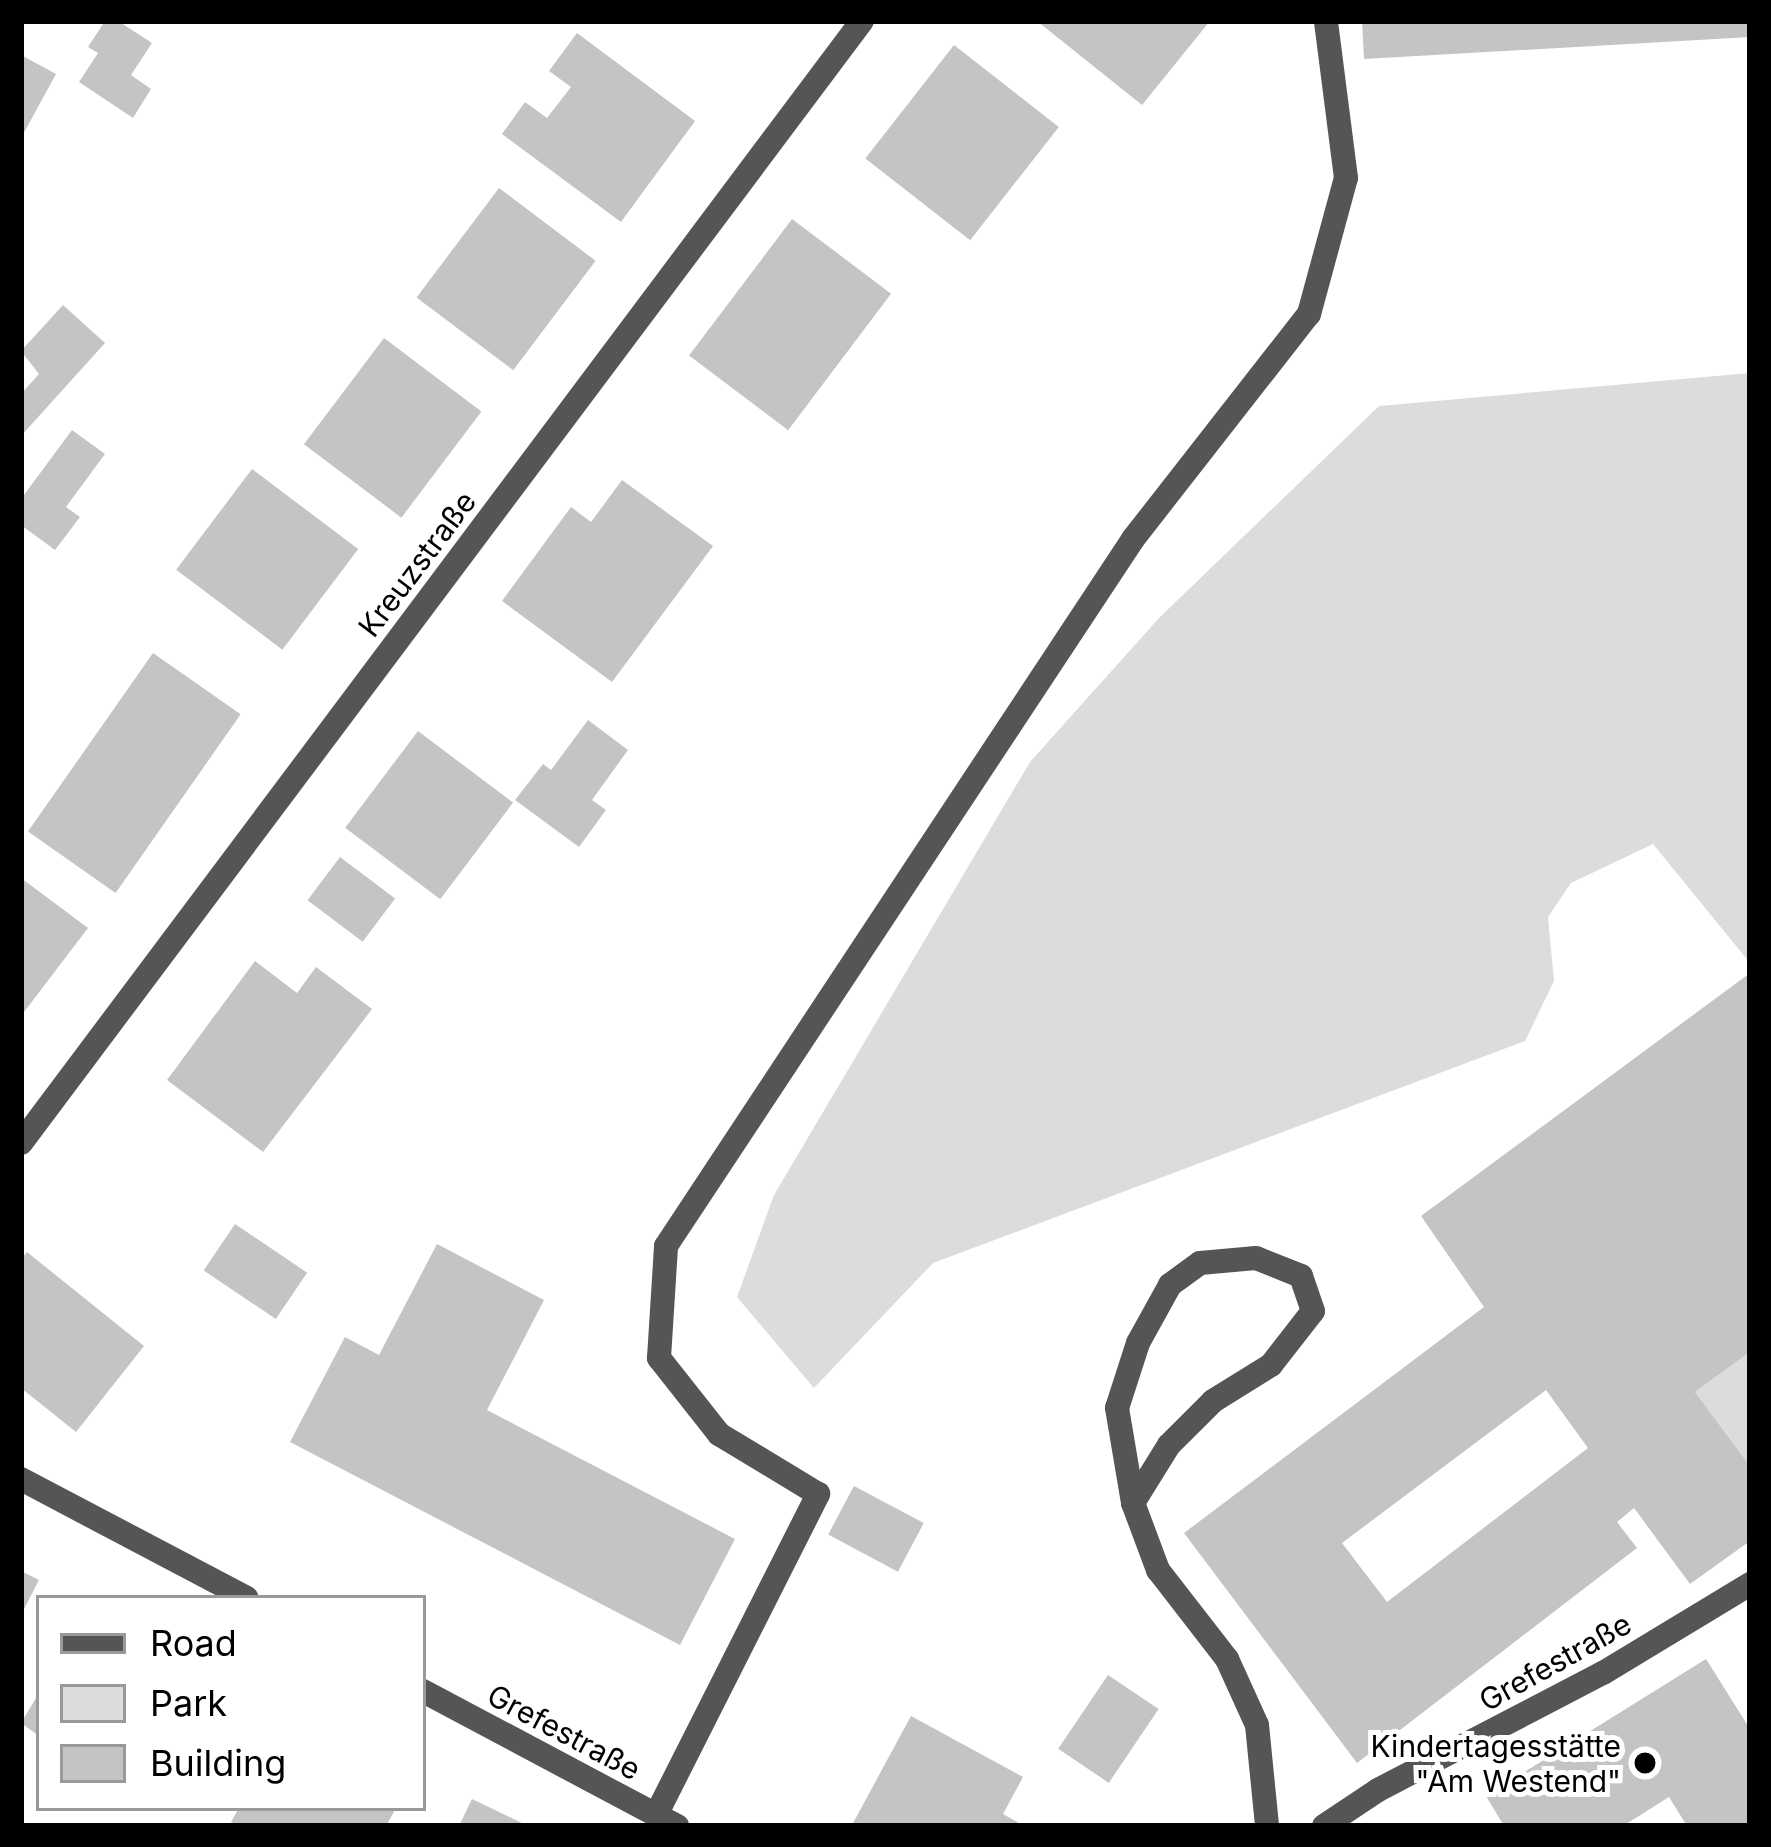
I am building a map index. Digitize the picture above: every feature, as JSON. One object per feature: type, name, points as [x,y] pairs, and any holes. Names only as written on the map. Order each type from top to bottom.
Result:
[{"type":"street","name":"Kreuzstraße","points":[[21,1143],[862,21]]},
{"type":"street","points":[[667,1820],[818,1494],[718,1434],[659,1358],[666,1246],[1133,539],[1309,314],[1346,178],[1326,21]]},
{"type":"street","points":[[1133,1503],[1169,1445],[1213,1401],[1271,1365],[1313,1311],[1301,1276],[1256,1258],[1200,1263],[1170,1285],[1138,1342],[1117,1408],[1133,1503],[1158,1570],[1227,1659],[1257,1725],[1267,1826]]},
{"type":"street","points":[[21,1479],[241,1595]]},
{"type":"street","name":"Grefestraße","points":[[1324,1826],[1378,1790],[1603,1673],[1750,1584]]},
{"type":"street","name":"Grefestraße","points":[[426,1693],[667,1820]]},
{"type":"green space","points":[[1750,373],[1750,963],[1653,844],[1571,883],[1548,917],[1554,981],[1525,1041],[933,1263],[814,1388],[737,1297],[774,1195],[1030,762],[1159,618],[1379,406]]},
{"type":"green space","points":[[1750,1352],[1750,1466],[1695,1392]]},
{"type":"building","points":[[105,21],[118,21],[152,43],[131,75],[151,89],[133,118],[79,82],[98,53],[88,47]]},
{"type":"building","points":[[1037,21],[1210,21],[1142,105]]},
{"type":"building","points":[[1362,21],[1750,21],[1750,37],[1364,59]]},
{"type":"building","points":[[577,33],[695,121],[621,222],[502,134],[525,102],[547,118],[571,87],[549,71]]},
{"type":"building","points":[[954,45],[1059,127],[970,240],[865,158]]},
{"type":"building","points":[[21,55],[56,74],[21,138]]},
{"type":"building","points":[[499,188],[596,261],[513,370],[417,297]]},
{"type":"building","points":[[792,219],[891,294],[788,430],[689,356]]},
{"type":"building","points":[[63,305],[105,343],[21,436],[21,394],[39,374],[21,351]]},
{"type":"building","points":[[384,338],[481,411],[401,518],[304,444]]},
{"type":"building","points":[[72,430],[105,454],[66,507],[80,517],[55,550],[21,525],[21,499]]},
{"type":"building","points":[[252,469],[358,549],[282,650],[176,570]]},
{"type":"building","points":[[622,480],[713,546],[612,682],[502,601],[571,507],[591,522]]},
{"type":"building","points":[[153,653],[241,714],[116,893],[28,832]]},
{"type":"building","points":[[588,720],[628,750],[592,800],[606,810],[579,847],[515,800],[543,764],[551,770]]},
{"type":"building","points":[[418,731],[513,803],[440,899],[345,828]]},
{"type":"building","points":[[340,857],[395,899],[363,942],[308,900]]},
{"type":"building","points":[[21,878],[88,928],[21,1016]]},
{"type":"building","points":[[255,961],[297,993],[316,967],[372,1009],[263,1152],[167,1080]]},
{"type":"building","points":[[1750,973],[1750,1352],[1695,1392],[1750,1466],[1750,1541],[1690,1584],[1634,1508],[1617,1522],[1637,1548],[1357,1763],[1184,1533],[1484,1307],[1421,1216]],"holes":[[[1546,1390],[1588,1448],[1387,1602],[1342,1543]]]},
{"type":"building","points":[[235,1224],[307,1273],[276,1319],[204,1270]]},
{"type":"building","points":[[437,1244],[544,1300],[487,1410],[735,1539],[680,1645],[290,1442],[345,1337],[379,1355]]},
{"type":"building","points":[[27,1252],[144,1346],[76,1432],[21,1388],[21,1259]]},
{"type":"building","points":[[854,1486],[924,1523],[898,1572],[828,1535]]},
{"type":"building","points":[[21,1571],[39,1580],[21,1615]]},
{"type":"building","name":"Kindertagesstätte \"Am Westend\"","points":[[1706,1659],[1750,1729],[1750,1826],[1687,1826],[1669,1797],[1623,1826],[1504,1826],[1486,1796]]},
{"type":"building","points":[[1108,1675],[1159,1709],[1109,1783],[1058,1749]]},
{"type":"building","points":[[36,1698],[36,1734],[21,1723]]},
{"type":"building","points":[[911,1716],[1023,1777],[1003,1814],[1024,1826],[852,1825]]},
{"type":"building","points":[[472,1799],[528,1826],[459,1826]]},
{"type":"building","points":[[237,1811],[394,1811],[386,1826],[238,1826],[231,1822]]},
{"type":"place","name":"Kindertagesstätte \"Am Westend\"","points":[[1645,1763]]}]
